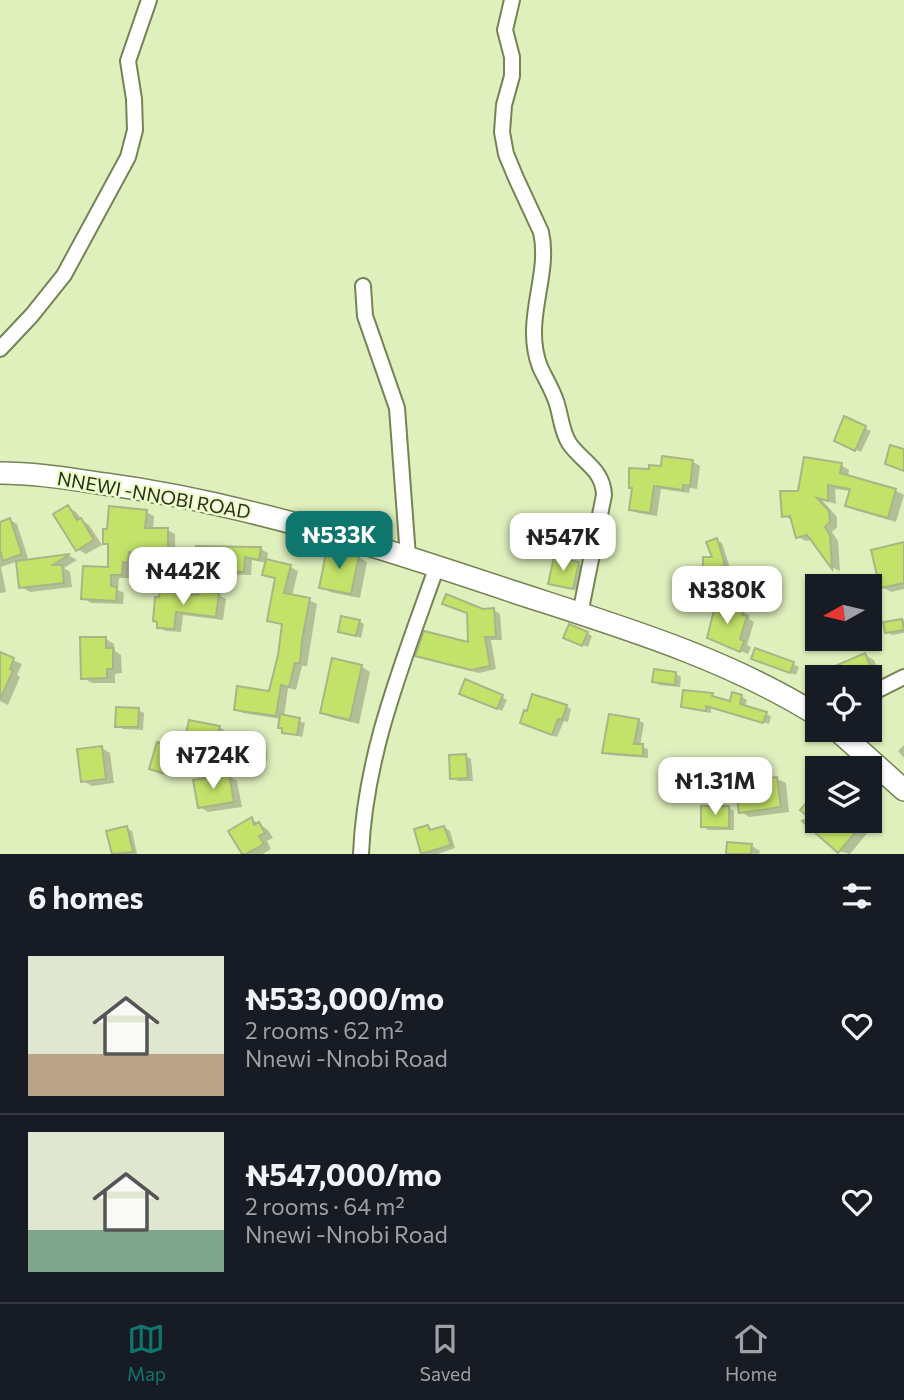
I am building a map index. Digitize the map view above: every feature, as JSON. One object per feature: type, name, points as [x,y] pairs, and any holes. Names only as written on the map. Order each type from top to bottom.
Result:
[{"type":"main road","name":"NNEWI -NNOBI ROAD","points":[[0,473],[29,473],[183,496],[264,515],[438,566],[580,614],[720,664],[805,708]]},
{"type":"main road","points":[[850,742],[904,790]]},
{"type":"street","points":[[0,349],[64,275],[128,157],[135,130],[134,99],[128,61],[149,0]]},
{"type":"street","points":[[512,0],[505,30],[512,57],[512,76],[504,105],[502,132],[506,154],[541,232],[544,245],[534,338],[537,356],[558,404],[563,431],[569,443],[595,468],[603,483],[604,495],[580,614]]},
{"type":"street","points":[[363,286],[365,316],[397,408],[408,557]]},
{"type":"street","points":[[360,854],[362,819],[374,754],[392,688],[438,566]]},
{"type":"street","points":[[882,688],[904,677]]},
{"type":"building","points":[[844,416],[866,426],[855,451],[834,441]]},
{"type":"building","points":[[890,445],[904,449],[904,471],[885,464]]},
{"type":"building","points":[[662,456],[693,460],[690,486],[683,485],[683,490],[654,486],[650,513],[629,510],[632,488],[629,488],[629,468],[649,469],[649,465],[661,466]]},
{"type":"building","points":[[804,457],[842,463],[840,473],[896,489],[888,518],[845,506],[850,489],[828,485],[828,501],[817,498],[829,511],[830,522],[825,527],[830,535],[832,569],[807,535],[796,538],[790,516],[782,517],[780,491],[798,491]]},
{"type":"building","points":[[68,505],[77,520],[81,518],[94,540],[76,551],[53,514]]},
{"type":"building","points":[[109,506],[147,510],[145,528],[168,528],[168,553],[196,552],[196,546],[261,547],[259,560],[245,557],[244,572],[193,571],[157,574],[157,553],[129,552],[128,563],[123,562],[122,575],[111,575],[111,586],[117,587],[116,601],[81,599],[83,566],[108,567],[108,544],[103,544],[103,529],[107,529]]},
{"type":"building","points":[[10,518],[22,554],[3,561],[0,550],[0,522]]},
{"type":"building","points":[[717,538],[724,561],[724,586],[703,586],[703,557],[712,557],[706,542]]},
{"type":"building","points":[[904,542],[904,583],[882,588],[882,574],[877,574],[871,550]]},
{"type":"building","points":[[327,548],[359,556],[351,594],[319,588]]},
{"type":"building","points":[[70,554],[53,565],[62,565],[64,583],[19,588],[16,561]]},
{"type":"building","points":[[554,557],[579,562],[573,589],[548,584]]},
{"type":"building","points":[[266,559],[291,565],[284,593],[310,598],[300,663],[295,663],[289,687],[281,685],[276,716],[234,710],[237,686],[269,691],[278,655],[282,624],[267,621],[275,578],[262,575]]},
{"type":"building","points":[[198,590],[219,593],[216,617],[176,612],[174,629],[157,628],[157,622],[153,621],[155,597],[159,597],[160,591],[198,595]]},
{"type":"building","points":[[446,594],[483,609],[494,608],[496,637],[485,637],[490,666],[471,670],[415,656],[424,631],[468,642],[467,613],[442,604]]},
{"type":"building","points":[[716,602],[743,610],[742,615],[747,616],[740,639],[744,641],[740,652],[707,638]]},
{"type":"building","points":[[341,616],[360,620],[356,636],[338,632]]},
{"type":"building","points":[[902,619],[904,630],[885,633],[883,622]]},
{"type":"building","points":[[569,624],[588,632],[582,646],[563,638]]},
{"type":"building","points":[[80,637],[106,637],[106,648],[113,648],[113,669],[107,669],[107,678],[81,679]]},
{"type":"building","points":[[755,648],[794,662],[790,673],[751,659]]},
{"type":"building","points":[[0,652],[14,658],[10,669],[13,671],[0,699]]},
{"type":"building","points":[[865,653],[870,665],[838,665]]},
{"type":"building","points":[[332,658],[362,665],[350,720],[320,713]]},
{"type":"building","points":[[654,669],[676,672],[675,685],[652,682]]},
{"type":"building","points":[[465,679],[503,695],[497,709],[459,694]]},
{"type":"building","points":[[683,690],[713,693],[712,696],[730,701],[732,692],[742,695],[740,704],[767,712],[763,723],[706,706],[706,711],[681,707]]},
{"type":"building","points":[[532,694],[567,705],[562,720],[558,719],[552,735],[520,723]]},
{"type":"building","points":[[116,707],[139,708],[138,727],[115,727]]},
{"type":"building","points":[[280,714],[300,718],[297,735],[282,733],[282,728],[278,728]]},
{"type":"building","points":[[609,714],[639,719],[634,744],[643,744],[643,756],[602,753]]},
{"type":"building","points":[[189,720],[220,726],[218,732],[227,734],[225,744],[216,743],[214,751],[188,745],[186,734]]},
{"type":"building","points":[[261,740],[262,759],[234,760],[233,742]]},
{"type":"building","points":[[157,742],[180,749],[172,776],[149,769]]},
{"type":"building","points":[[102,746],[106,779],[81,782],[77,749]]},
{"type":"building","points":[[466,754],[468,778],[450,779],[449,755]]},
{"type":"building","points":[[726,768],[730,786],[699,791],[696,773]]},
{"type":"building","points":[[229,774],[234,802],[198,808],[193,780]]},
{"type":"building","points":[[768,774],[769,778],[777,777],[781,807],[739,813],[734,778]]},
{"type":"building","points":[[701,806],[729,806],[729,828],[701,827]]},
{"type":"building","points":[[252,817],[254,825],[259,822],[265,833],[259,836],[264,844],[242,854],[228,831]]},
{"type":"building","points":[[428,825],[430,830],[444,826],[451,845],[421,854],[414,829]]},
{"type":"building","points":[[127,826],[133,852],[112,854],[106,831]]},
{"type":"building","points":[[816,833],[855,833],[838,853]]},
{"type":"building","points":[[727,842],[752,844],[751,854],[726,854]]}]
